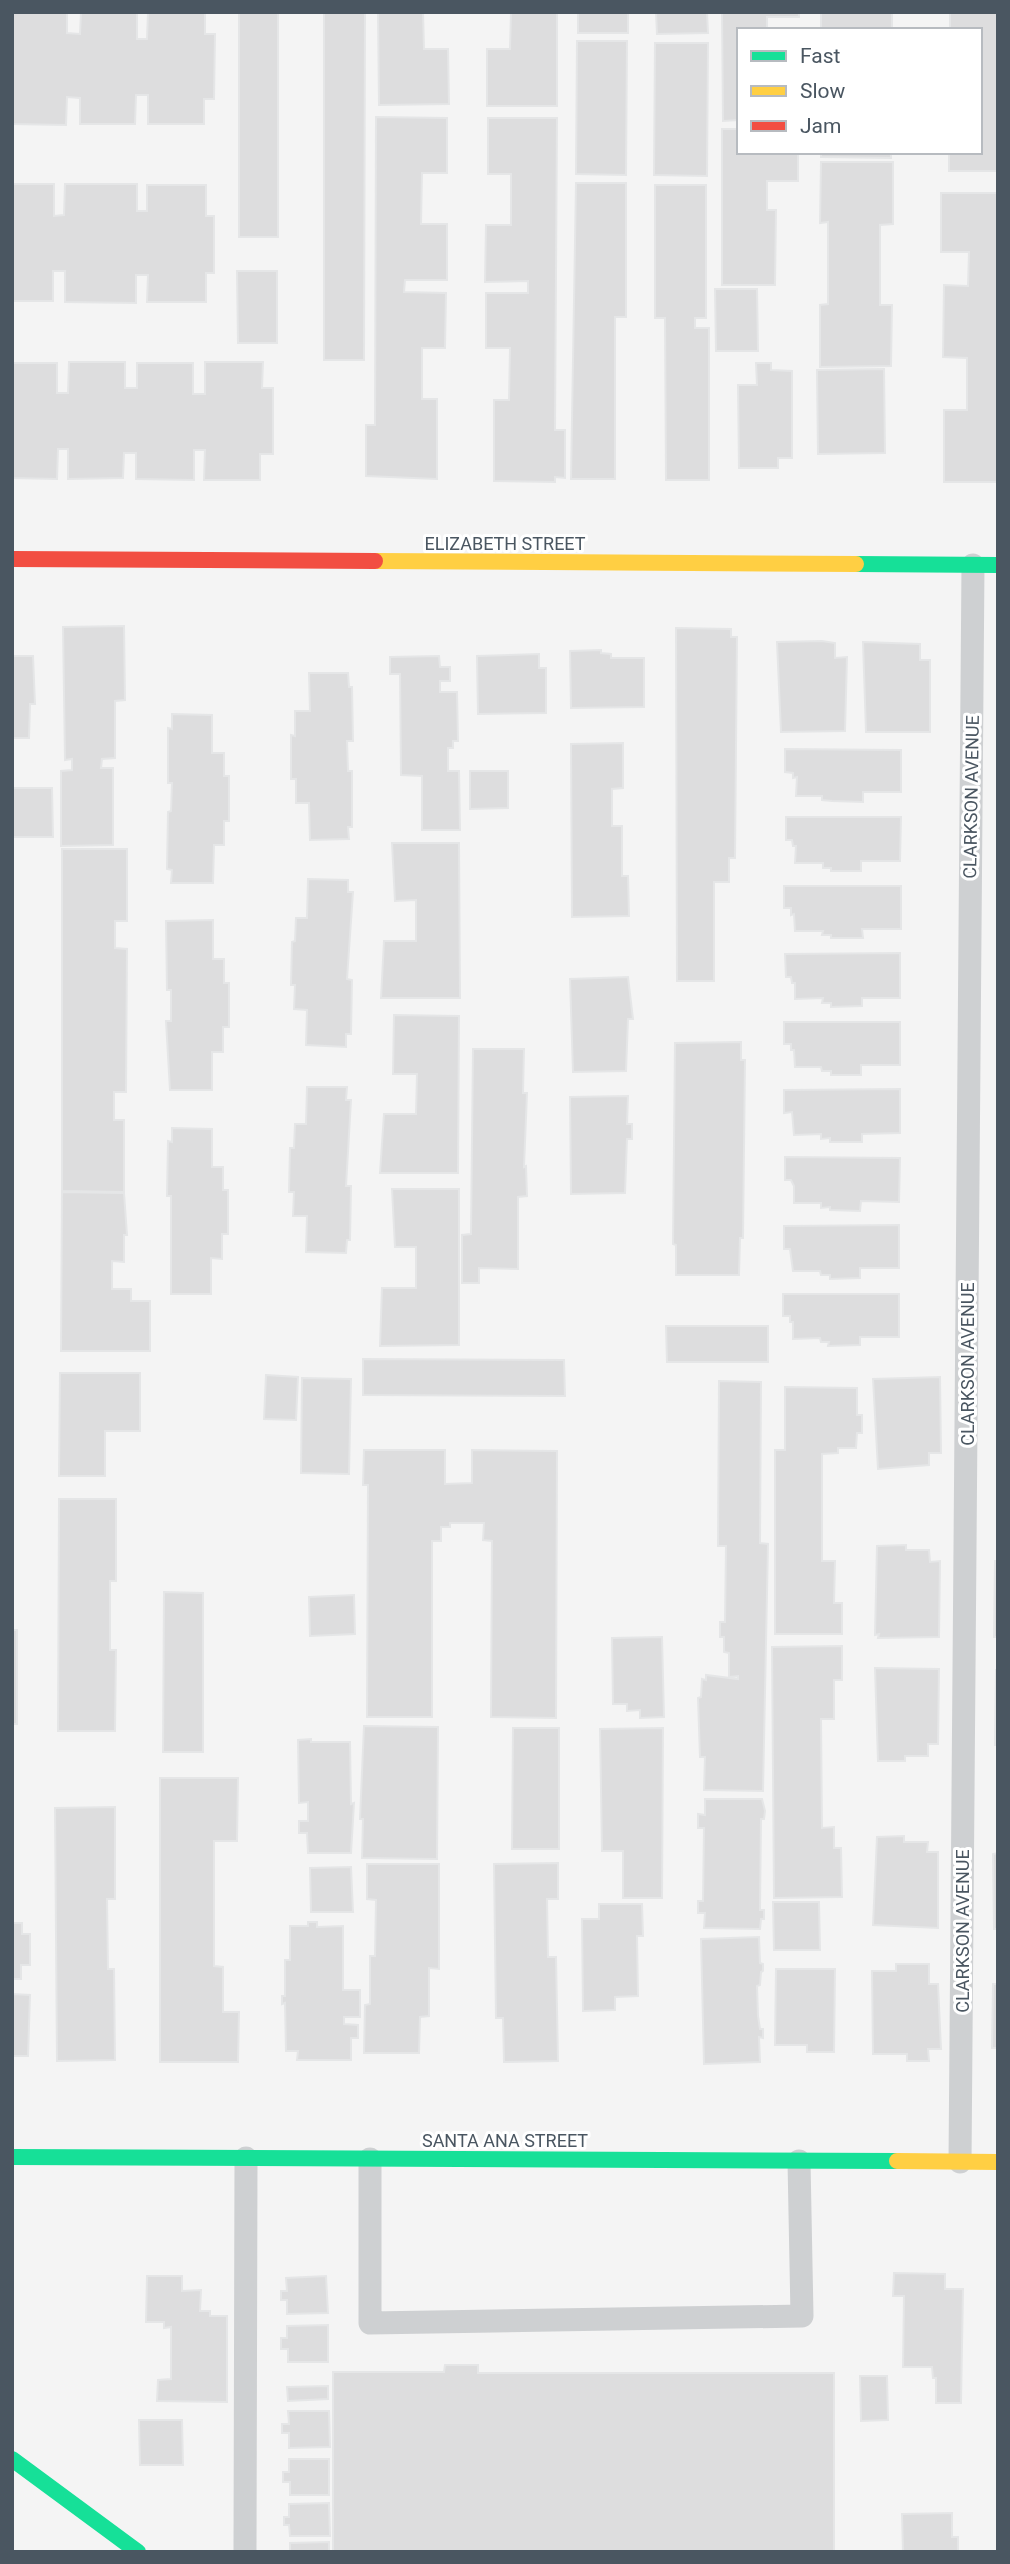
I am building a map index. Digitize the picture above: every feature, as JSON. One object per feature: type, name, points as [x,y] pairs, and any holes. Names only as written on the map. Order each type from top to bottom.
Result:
[{"type":"street","name":"ELIZABETH STREET","points":[[12,559],[998,565]]},
{"type":"street","name":"SANTA ANA STREET","points":[[12,2157],[998,2162]]},
{"type":"street","points":[[12,2459],[138,2552]]},
{"type":"lane","name":"CLARKSON AVENUE","points":[[960,2162],[973,565]]},
{"type":"lane","points":[[245,2552],[246,2158]]},
{"type":"lane","points":[[369,2159],[370,2323],[802,2316],[799,2161]]},
{"type":"building","points":[[12,12],[67,12],[67,33],[80,34],[81,12],[137,12],[137,39],[147,39],[148,12],[205,12],[205,34],[215,34],[214,99],[204,99],[204,124],[148,124],[148,95],[136,95],[135,124],[80,124],[80,98],[67,97],[66,125],[12,124]]},
{"type":"building","points":[[239,12],[278,12],[278,237],[239,237]]},
{"type":"building","points":[[324,12],[365,12],[364,360],[324,360]]},
{"type":"building","points":[[378,12],[423,12],[424,49],[448,49],[449,104],[379,105]]},
{"type":"building","points":[[511,12],[557,12],[557,106],[487,106],[487,49],[510,49]]},
{"type":"building","points":[[578,12],[628,12],[628,33],[578,33]]},
{"type":"building","points":[[656,12],[707,12],[708,33],[657,34]]},
{"type":"building","points":[[722,12],[799,12],[799,17],[767,17],[767,28],[737,28],[737,120],[723,121]]},
{"type":"building","points":[[821,12],[892,12],[892,28],[821,28]]},
{"type":"building","points":[[950,12],[998,12],[998,171],[949,171],[949,154],[982,154],[982,28],[950,28]]},
{"type":"building","points":[[577,41],[627,41],[626,175],[576,174]]},
{"type":"building","points":[[655,43],[708,43],[707,176],[654,175]]},
{"type":"building","points":[[376,117],[447,118],[447,173],[422,173],[421,224],[447,224],[447,280],[405,280],[404,292],[446,293],[445,348],[422,348],[422,399],[437,399],[437,479],[366,476],[366,425],[375,425]]},
{"type":"building","points":[[488,118],[557,118],[555,430],[565,430],[565,478],[555,477],[555,482],[494,481],[494,400],[509,400],[510,348],[486,348],[486,293],[528,293],[528,281],[485,282],[486,225],[511,225],[511,174],[488,174]]},
{"type":"building","points":[[722,129],[737,129],[737,154],[798,154],[798,181],[767,181],[767,210],[776,210],[775,285],[722,285]]},
{"type":"building","points":[[821,154],[891,154],[891,158],[821,157]]},
{"type":"building","points":[[821,162],[893,162],[893,224],[880,225],[880,305],[892,305],[891,366],[820,367],[820,305],[828,304],[828,222],[820,223]]},
{"type":"building","points":[[576,183],[626,183],[626,317],[615,317],[615,479],[571,479]]},
{"type":"building","points":[[12,184],[54,184],[54,216],[64,215],[65,184],[137,184],[137,211],[147,211],[147,185],[206,185],[206,216],[214,216],[214,273],[206,273],[206,302],[147,302],[148,275],[136,275],[136,303],[65,302],[65,271],[53,271],[53,301],[12,301]]},
{"type":"building","points":[[655,185],[706,185],[706,318],[695,318],[695,328],[709,328],[709,480],[666,480],[665,318],[655,318]]},
{"type":"building","points":[[941,193],[998,193],[998,482],[944,482],[944,410],[967,410],[967,358],[943,357],[944,285],[968,286],[969,252],[941,252]]},
{"type":"building","points":[[237,271],[277,271],[277,343],[238,343]]},
{"type":"building","points":[[715,289],[757,289],[758,351],[716,351]]},
{"type":"building","points":[[69,362],[125,362],[125,388],[137,388],[137,363],[193,363],[193,394],[205,394],[205,362],[263,362],[262,388],[273,388],[273,454],[260,454],[260,480],[204,480],[205,450],[194,450],[194,480],[136,479],[136,453],[124,453],[123,478],[68,479],[68,449],[58,449],[57,479],[12,478],[12,363],[57,363],[57,393],[68,393]]},
{"type":"building","points":[[756,363],[771,363],[771,370],[792,371],[792,458],[778,458],[778,468],[739,468],[738,385],[757,385]]},
{"type":"building","points":[[884,369],[885,453],[818,454],[817,370]]},
{"type":"building","points":[[124,626],[125,700],[115,701],[115,758],[102,759],[101,768],[113,768],[113,845],[61,846],[61,771],[72,770],[72,759],[65,760],[63,627]]},
{"type":"building","points":[[676,628],[731,629],[731,637],[737,637],[735,858],[729,858],[729,882],[714,882],[714,981],[677,981]]},
{"type":"building","points":[[777,642],[835,643],[835,658],[847,657],[845,731],[781,732]]},
{"type":"building","points":[[863,642],[920,644],[920,660],[930,660],[930,732],[866,732]]},
{"type":"building","points":[[601,650],[601,653],[611,654],[611,658],[644,658],[644,707],[571,708],[570,651]]},
{"type":"building","points":[[539,654],[539,668],[546,668],[546,713],[478,714],[477,656]]},
{"type":"building","points":[[12,656],[33,656],[35,704],[30,704],[29,738],[12,738]]},
{"type":"building","points":[[439,656],[440,667],[450,667],[450,681],[440,681],[440,692],[457,692],[458,741],[453,741],[453,748],[448,748],[448,771],[459,771],[460,830],[422,830],[422,776],[401,775],[400,674],[390,674],[390,657]]},
{"type":"building","points":[[309,673],[348,673],[349,687],[352,687],[353,741],[347,741],[348,771],[352,771],[352,827],[348,827],[349,839],[310,840],[309,803],[296,803],[296,779],[291,779],[291,735],[295,736],[295,711],[310,711]]},
{"type":"building","points":[[172,714],[212,715],[212,753],[224,753],[224,776],[229,776],[229,821],[224,821],[224,845],[214,845],[213,883],[171,883],[172,870],[167,869],[168,812],[171,811],[172,783],[168,783],[168,728],[172,729]]},
{"type":"building","points":[[623,743],[623,788],[612,789],[612,826],[622,826],[622,876],[628,876],[629,916],[572,917],[571,744]]},
{"type":"building","points":[[785,749],[901,750],[901,792],[863,792],[863,802],[822,800],[822,796],[796,796],[797,777],[793,778],[793,773],[785,772]]},
{"type":"building","points":[[470,771],[508,771],[508,808],[470,809]]},
{"type":"building","points":[[12,788],[52,788],[53,837],[12,837]]},
{"type":"building","points":[[786,817],[901,817],[900,861],[861,861],[861,871],[831,871],[831,868],[823,868],[823,863],[795,863],[796,846],[793,846],[792,840],[786,840]]},
{"type":"building","points":[[392,843],[459,843],[460,998],[381,998],[384,941],[416,941],[416,900],[395,901]]},
{"type":"building","points":[[62,849],[127,849],[127,921],[115,921],[115,948],[127,949],[126,1092],[114,1092],[114,1120],[124,1120],[124,1192],[62,1191]]},
{"type":"building","points":[[308,879],[348,880],[348,892],[353,892],[347,979],[352,980],[351,1034],[346,1034],[346,1047],[306,1045],[307,1010],[294,1009],[295,985],[291,985],[292,942],[295,941],[296,918],[307,918]]},
{"type":"building","points":[[784,886],[901,886],[901,929],[862,929],[863,938],[831,938],[831,935],[822,935],[823,931],[795,931],[794,914],[791,915],[791,908],[784,908]]},
{"type":"building","points":[[213,920],[213,959],[224,959],[224,983],[229,983],[229,1027],[223,1027],[223,1052],[212,1052],[212,1090],[170,1090],[166,1021],[171,1021],[171,990],[167,990],[166,921]]},
{"type":"building","points":[[900,953],[900,998],[862,998],[862,1006],[831,1007],[831,1003],[822,1003],[823,998],[795,999],[795,983],[792,983],[791,977],[786,977],[785,954]]},
{"type":"building","points":[[628,977],[633,1019],[628,1019],[626,1071],[573,1072],[570,979]]},
{"type":"building","points":[[394,1015],[459,1016],[458,1173],[380,1173],[384,1114],[416,1114],[417,1074],[393,1074]]},
{"type":"building","points":[[784,1022],[900,1022],[900,1065],[861,1065],[861,1075],[831,1075],[831,1071],[822,1071],[821,1067],[795,1067],[794,1050],[791,1050],[791,1044],[784,1044]]},
{"type":"building","points":[[741,1042],[741,1060],[745,1060],[743,1238],[740,1238],[739,1275],[676,1275],[676,1245],[673,1244],[675,1043]]},
{"type":"building","points":[[473,1049],[524,1049],[523,1093],[527,1093],[524,1167],[526,1166],[527,1196],[518,1197],[518,1269],[479,1268],[479,1283],[462,1283],[462,1235],[471,1234]]},
{"type":"building","points":[[307,1087],[347,1087],[346,1100],[351,1100],[346,1186],[351,1186],[350,1240],[347,1240],[346,1253],[306,1252],[307,1216],[293,1216],[294,1192],[289,1192],[290,1148],[294,1148],[295,1124],[306,1124]]},
{"type":"building","points":[[900,1089],[900,1133],[862,1134],[862,1142],[830,1142],[830,1138],[821,1139],[821,1134],[794,1135],[792,1112],[784,1113],[784,1090]]},
{"type":"building","points":[[628,1096],[627,1124],[632,1124],[632,1139],[627,1139],[625,1193],[571,1194],[570,1097]]},
{"type":"building","points":[[172,1128],[212,1129],[212,1167],[223,1167],[223,1190],[228,1190],[228,1234],[222,1234],[222,1259],[211,1258],[211,1294],[171,1294],[171,1196],[167,1196],[168,1141],[172,1142]]},
{"type":"building","points":[[785,1157],[900,1158],[899,1202],[861,1201],[860,1211],[830,1210],[830,1207],[821,1208],[821,1203],[794,1203],[794,1186],[791,1180],[785,1180]]},
{"type":"building","points":[[392,1189],[459,1189],[459,1345],[380,1346],[382,1288],[416,1288],[416,1247],[395,1247]]},
{"type":"building","points":[[62,1192],[124,1193],[127,1235],[124,1235],[124,1262],[112,1261],[112,1289],[131,1289],[131,1301],[150,1301],[150,1351],[61,1351]]},
{"type":"building","points":[[899,1225],[899,1268],[860,1268],[860,1278],[830,1279],[830,1275],[821,1275],[820,1271],[793,1271],[790,1249],[784,1249],[784,1226]]},
{"type":"building","points":[[783,1294],[899,1294],[899,1337],[860,1337],[860,1345],[828,1346],[829,1342],[821,1342],[820,1338],[793,1339],[793,1322],[790,1322],[790,1316],[783,1316]]},
{"type":"building","points":[[666,1326],[768,1326],[768,1362],[667,1362]]},
{"type":"building","points":[[363,1359],[564,1360],[565,1396],[363,1395]]},
{"type":"building","points":[[60,1373],[140,1373],[140,1431],[105,1431],[105,1476],[59,1476]]},
{"type":"building","points":[[266,1375],[298,1377],[296,1420],[264,1419]]},
{"type":"building","points":[[940,1377],[941,1453],[929,1453],[929,1465],[878,1469],[873,1379]]},
{"type":"building","points":[[302,1378],[351,1379],[349,1474],[301,1473]]},
{"type":"building","points":[[719,1381],[761,1382],[760,1543],[768,1544],[763,1791],[704,1790],[705,1757],[700,1757],[698,1698],[701,1697],[702,1679],[706,1680],[706,1675],[738,1679],[738,1676],[729,1677],[729,1653],[724,1652],[724,1637],[720,1637],[720,1622],[725,1622],[726,1546],[718,1546]]},
{"type":"building","points":[[785,1387],[857,1388],[857,1415],[862,1415],[862,1433],[857,1433],[856,1448],[838,1448],[838,1453],[822,1454],[822,1561],[835,1561],[834,1603],[842,1603],[842,1634],[775,1634],[775,1450],[785,1450]]},
{"type":"building","points":[[364,1450],[445,1450],[445,1484],[472,1483],[472,1450],[557,1451],[556,1718],[491,1717],[492,1541],[483,1540],[484,1523],[450,1523],[450,1527],[441,1527],[441,1541],[432,1541],[432,1717],[367,1717],[368,1485],[363,1485]]},
{"type":"building","points":[[59,1499],[116,1499],[116,1581],[110,1581],[110,1650],[116,1650],[115,1731],[58,1731]]},
{"type":"building","points":[[906,1545],[906,1550],[929,1550],[930,1562],[940,1561],[939,1637],[878,1638],[879,1634],[875,1635],[877,1546]]},
{"type":"building","points":[[995,1561],[998,1561],[998,1637],[994,1637]]},
{"type":"building","points":[[164,1592],[203,1593],[203,1752],[163,1752]]},
{"type":"building","points":[[354,1595],[355,1634],[310,1636],[309,1597]]},
{"type":"building","points":[[12,1630],[17,1630],[17,1724],[12,1724]]},
{"type":"building","points":[[662,1637],[664,1717],[640,1718],[640,1710],[627,1711],[627,1704],[613,1704],[612,1638]]},
{"type":"building","points":[[842,1646],[842,1680],[834,1680],[834,1719],[821,1719],[822,1828],[834,1827],[834,1848],[841,1848],[842,1897],[774,1898],[772,1647]]},
{"type":"building","points":[[875,1668],[939,1669],[938,1744],[928,1744],[928,1756],[905,1756],[905,1761],[878,1761]]},
{"type":"building","points":[[998,1670],[998,1745],[995,1745]]},
{"type":"building","points":[[364,1726],[438,1727],[437,1859],[362,1858],[363,1819],[360,1819]]},
{"type":"building","points":[[513,1728],[559,1728],[559,1849],[512,1849]]},
{"type":"building","points":[[663,1728],[662,1898],[623,1898],[623,1851],[602,1851],[600,1729]]},
{"type":"building","points":[[311,1739],[311,1742],[350,1742],[351,1804],[354,1803],[351,1853],[308,1853],[307,1833],[299,1833],[299,1821],[308,1821],[308,1802],[299,1803],[298,1740]]},
{"type":"building","points":[[160,1778],[238,1778],[237,1841],[214,1841],[214,1966],[223,1967],[223,2012],[239,2012],[238,2062],[160,2062]]},
{"type":"building","points":[[705,1799],[762,1799],[765,1811],[764,1819],[761,1819],[760,1910],[764,1910],[764,1919],[761,1919],[760,1929],[704,1928],[705,1913],[698,1913],[698,1901],[703,1901],[704,1828],[698,1828],[698,1814],[705,1815]]},
{"type":"building","points":[[115,1807],[115,1899],[107,1899],[108,1969],[114,1969],[115,2060],[57,2061],[55,1808]]},
{"type":"building","points":[[904,1836],[904,1842],[928,1842],[927,1852],[938,1852],[938,1928],[873,1925],[877,1837]]},
{"type":"building","points":[[998,1853],[998,1929],[994,1929],[993,1854]]},
{"type":"building","points":[[558,1863],[558,1899],[547,1899],[548,1957],[556,1957],[558,2061],[504,2062],[503,2018],[496,2018],[494,1864]]},
{"type":"building","points":[[367,1864],[439,1864],[439,1969],[429,1968],[429,2016],[420,2017],[419,2053],[364,2053],[365,2005],[370,2004],[370,1956],[375,1956],[376,1900],[367,1899]]},
{"type":"building","points":[[351,1867],[353,1912],[311,1912],[310,1868]]},
{"type":"building","points":[[773,1902],[819,1902],[820,1950],[774,1950]]},
{"type":"building","points":[[599,1904],[642,1904],[643,1936],[637,1936],[638,1996],[615,1997],[615,2010],[583,2011],[582,1919],[599,1919]]},
{"type":"building","points":[[308,1922],[317,1922],[317,1927],[343,1926],[343,1990],[360,1990],[360,2017],[344,2017],[344,2024],[358,2025],[358,2038],[351,2038],[351,2060],[297,2060],[298,2051],[286,2051],[285,2003],[282,2004],[282,1996],[285,1996],[285,1960],[290,1960],[290,1926],[308,1926]]},
{"type":"building","points":[[12,1923],[22,1923],[22,1934],[30,1934],[30,1965],[21,1965],[21,1979],[12,1979]]},
{"type":"building","points":[[759,1937],[760,1963],[763,1964],[760,1985],[757,1986],[758,2016],[760,2029],[763,2029],[763,2038],[759,2037],[760,2062],[704,2064],[701,1939]]},
{"type":"building","points":[[896,1964],[929,1964],[929,1984],[938,1984],[941,2049],[928,2049],[929,2061],[907,2061],[907,2054],[873,2054],[872,1971],[896,1971]]},
{"type":"building","points":[[776,1969],[835,1969],[834,2052],[807,2052],[807,2045],[775,2045]]},
{"type":"building","points":[[993,1984],[998,1984],[998,2048],[992,2048]]},
{"type":"building","points":[[12,1994],[30,1995],[28,2056],[12,2056]]},
{"type":"building","points":[[894,2273],[945,2274],[945,2289],[963,2289],[961,2403],[936,2403],[936,2378],[933,2378],[932,2367],[903,2367],[904,2296],[893,2296]]},
{"type":"building","points":[[147,2276],[182,2276],[182,2291],[201,2290],[200,2311],[210,2311],[210,2316],[227,2316],[227,2402],[157,2401],[158,2380],[171,2379],[171,2327],[164,2328],[164,2322],[146,2322]]},
{"type":"building","points":[[326,2276],[328,2313],[287,2314],[287,2300],[281,2300],[281,2291],[287,2291],[286,2278]]},
{"type":"building","points":[[328,2325],[328,2362],[288,2362],[288,2349],[281,2349],[281,2338],[287,2338],[287,2326]]},
{"type":"building","points":[[445,2365],[478,2365],[478,2373],[834,2373],[834,2552],[333,2552],[333,2372],[444,2372]]},
{"type":"building","points":[[860,2376],[887,2376],[888,2420],[861,2421]]},
{"type":"building","points":[[328,2386],[328,2399],[288,2401],[287,2387]]},
{"type":"building","points":[[288,2411],[329,2411],[330,2447],[289,2448],[289,2433],[282,2433],[282,2424],[289,2424]]},
{"type":"building","points":[[139,2420],[182,2420],[183,2465],[140,2465]]},
{"type":"building","points":[[289,2459],[329,2459],[329,2495],[290,2495],[290,2482],[283,2482],[283,2472],[289,2472]]},
{"type":"building","points":[[329,2503],[330,2536],[290,2536],[289,2525],[284,2525],[284,2517],[289,2517],[289,2504]]},
{"type":"building","points":[[952,2513],[952,2537],[958,2537],[958,2552],[903,2552],[902,2514]]},
{"type":"building","points":[[329,2542],[329,2552],[290,2552],[290,2543]]},
{"type":"traffic: fast","points":[[856,564],[998,565]]},
{"type":"traffic: fast","points":[[12,2157],[897,2161]]},
{"type":"traffic: fast","points":[[12,2459],[138,2552]]},
{"type":"traffic: slow","points":[[375,561],[856,564]]},
{"type":"traffic: slow","points":[[897,2161],[998,2162]]},
{"type":"traffic: jam","points":[[12,559],[375,561]]}]
